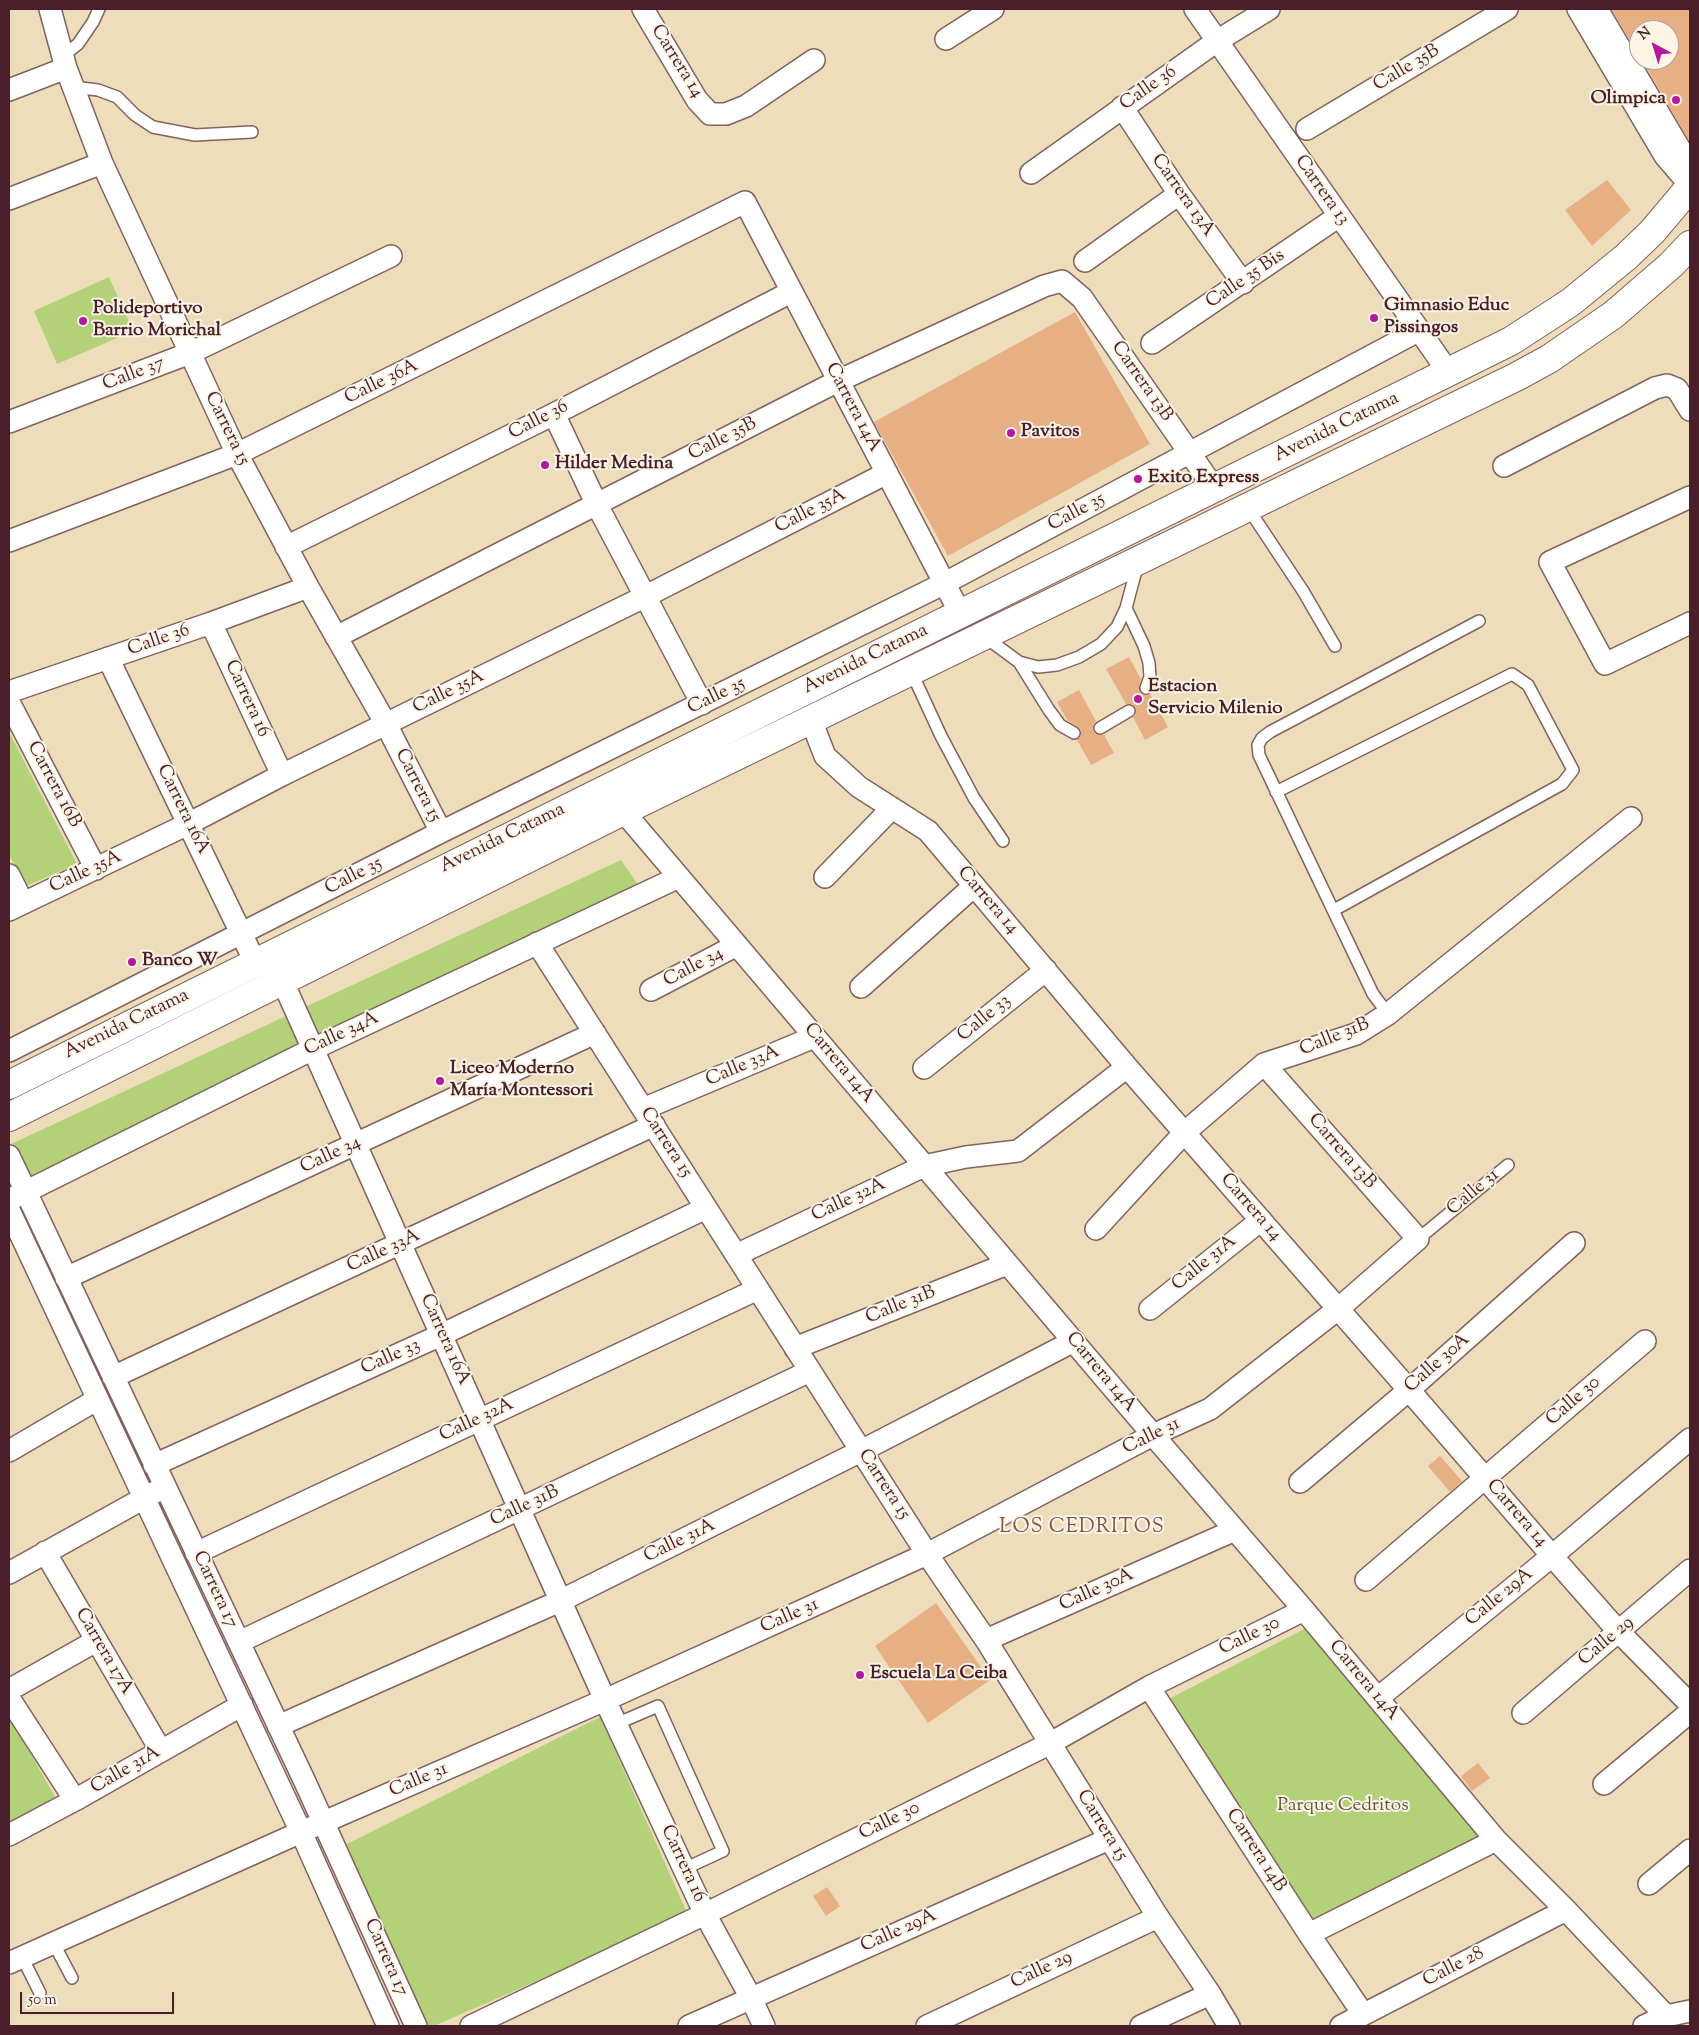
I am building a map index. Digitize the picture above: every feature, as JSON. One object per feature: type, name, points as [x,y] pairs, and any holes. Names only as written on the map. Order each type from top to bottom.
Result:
[{"type":"main road","name":"Avenida Catama","points":[[9,1084],[1511,341],[1571,302],[1626,257],[1652,232],[1690,185]]},
{"type":"main road","name":"Avenida Catama","points":[[9,1117],[623,811],[1482,395],[1582,338],[1628,303],[1671,265],[1690,245]]},
{"type":"street","name":"Carrera 15","points":[[50,9],[67,70],[102,163],[237,454],[308,587],[386,724],[441,832]]},
{"type":"street","name":"Carrera 14","points":[[643,9],[698,100],[710,114],[726,114],[746,106],[814,60]]},
{"type":"street","points":[[946,38],[993,9]]},
{"type":"street","name":"Carrera 13","points":[[1195,9],[1449,373]]},
{"type":"street","name":"Calle 36","points":[[1031,174],[1217,41],[1269,9]]},
{"type":"street","name":"Calle 35B","points":[[1306,129],[1507,9]]},
{"type":"street","points":[[1578,9],[1665,156],[1690,185]]},
{"type":"street","points":[[1597,9],[1680,149],[1690,185]]},
{"type":"street","points":[[9,90],[67,70]]},
{"type":"street","name":"Carrera 13A","points":[[1122,108],[1243,283]]},
{"type":"street","points":[[9,200],[102,163]]},
{"type":"street","points":[[1085,261],[1180,194]]},
{"type":"street","name":"Carrera 14A","points":[[745,202],[960,613]]},
{"type":"street","name":"Calle 36A","points":[[9,541],[237,454],[745,202]]},
{"type":"street","name":"Calle 35 Bis","points":[[1152,343],[1339,216]]},
{"type":"street","name":"Calle 37","points":[[9,422],[190,353],[391,256]]},
{"type":"street","name":"Calle 35B","points":[[336,637],[838,381],[1044,286],[1062,281]]},
{"type":"street","name":"Carrera 13B","points":[[1062,281],[1082,298],[1214,488]]},
{"type":"street","name":"Calle 36","points":[[286,547],[554,414],[791,292]]},
{"type":"street","name":"Calle 35","points":[[9,1050],[441,832],[945,584],[1418,331]]},
{"type":"street","points":[[1504,466],[1655,388],[1667,385],[1677,389],[1690,410]]},
{"type":"street","points":[[554,414],[596,505],[702,704]]},
{"type":"street","name":"Calle 35A","points":[[16,906],[188,824],[282,775],[644,597],[887,473]]},
{"type":"street","points":[[1690,496],[1550,562],[1605,664],[1690,623]]},
{"type":"street","name":"Calle 36","points":[[9,692],[211,624],[308,587]]},
{"type":"street","name":"Carrera 16","points":[[211,624],[282,775]]},
{"type":"street","name":"Carrera 16A","points":[[108,658],[255,962]]},
{"type":"street","name":"Carrera 16B","points":[[9,702],[96,869]]},
{"type":"street","name":"Carrera 14","points":[[811,720],[825,756],[859,787],[928,831],[1127,1067],[1552,1556],[1620,1632],[1690,1704]]},
{"type":"street","points":[[825,877],[892,808]]},
{"type":"street","name":"Carrera 14A","points":[[623,811],[1007,1264],[1304,1610],[1496,1840],[1566,1910],[1666,2016]]},
{"type":"street","name":"Calle 31B","points":[[1096,1229],[1184,1132],[1264,1064],[1356,1034],[1388,1014],[1631,818]]},
{"type":"street","points":[[9,874],[16,906]]},
{"type":"street","name":"Calle 34A","points":[[17,1196],[313,1049],[679,877]]},
{"type":"street","points":[[861,987],[974,886]]},
{"type":"street","name":"Carrera 15","points":[[537,943],[810,1371],[986,1640],[1049,1744],[1229,2026]]},
{"type":"street","name":"Calle 34","points":[[652,990],[737,946]]},
{"type":"street","name":"Calle 33","points":[[924,1068],[1046,970]]},
{"type":"street","name":"Carrera 16A","points":[[282,980],[605,1700]]},
{"type":"street","name":"Calle 34","points":[[66,1278],[595,1033]]},
{"type":"street","name":"Calle 33A","points":[[113,1378],[400,1244],[648,1117],[814,1037]]},
{"type":"street","name":"Carrera 13B","points":[[1264,1064],[1418,1239]]},
{"type":"street","name":"Calle 32A","points":[[736,1255],[924,1166],[966,1157],[1018,1151],[1127,1067]]},
{"type":"street","name":"Carrera 17","points":[[9,1156],[17,1196],[66,1278],[239,1642],[416,2026]]},
{"type":"street","name":"Calle 33","points":[[154,1465],[441,1335],[706,1208]]},
{"type":"street","name":"Carrera 17","points":[[9,1210],[301,1832],[388,2026]]},
{"type":"street","name":"Calle 31A","points":[[1150,1309],[1261,1220]]},
{"type":"street","name":"Calle 31","points":[[15,1960],[323,1822],[605,1700],[928,1554],[1153,1435],[1210,1409],[1338,1309],[1418,1239]]},
{"type":"street","name":"Calle 30A","points":[[1300,1482],[1409,1390],[1574,1243]]},
{"type":"street","name":"Calle 31B","points":[[796,1348],[1007,1264]]},
{"type":"street","name":"Calle 32A","points":[[196,1553],[758,1289]]},
{"type":"street","name":"Calle 31A","points":[[278,1726],[560,1601],[862,1451],[1074,1341]]},
{"type":"street","name":"Calle 30","points":[[1366,1580],[1645,1341]]},
{"type":"street","name":"Calle 31B","points":[[239,1642],[810,1371]]},
{"type":"street","points":[[9,1449],[98,1399]]},
{"type":"street","name":"Calle 29A","points":[[1378,1698],[1552,1556],[1690,1439]]},
{"type":"street","points":[[9,1573],[165,1486]]},
{"type":"street","name":"Calle 30A","points":[[986,1640],[1235,1530]]},
{"type":"street","name":"Carrera 17A","points":[[45,1552],[161,1751]]},
{"type":"street","name":"Calle 29","points":[[1522,1713],[1620,1632],[1690,1570]]},
{"type":"street","name":"Calle 30","points":[[471,2026],[705,1914],[1049,1744],[1149,1687],[1304,1610]]},
{"type":"street","points":[[9,1690],[96,1641]]},
{"type":"street","name":"Carrera 14B","points":[[1149,1687],[1363,2014]]},
{"type":"street","points":[[9,1698],[75,1800]]},
{"type":"street","name":"Carrera 16","points":[[605,1700],[705,1914],[751,1998],[764,2026]]},
{"type":"street","name":"Calle 31A","points":[[9,1835],[75,1800],[242,1705]]},
{"type":"street","points":[[1604,1784],[1690,1712]]},
{"type":"street","name":"Calle 29A","points":[[689,2026],[1109,1839]]},
{"type":"street","points":[[1309,1934],[1496,1840]]},
{"type":"street","points":[[1649,1884],[1690,1850]]},
{"type":"street","name":"Calle 28","points":[[1341,2026],[1566,1910]]},
{"type":"street","name":"Calle 29","points":[[927,2026],[1158,1917]]},
{"type":"street","points":[[1141,2026],[1210,1994]]},
{"type":"street","points":[[1644,2026],[1666,2016],[1690,2011]]},
{"type":"lane","points":[[99,9],[93,22],[78,44],[67,70],[98,90],[117,97],[135,115],[153,127],[195,135],[252,132]]},
{"type":"lane","points":[[1248,508],[1303,591],[1335,646]]},
{"type":"lane","points":[[1018,662],[1038,667],[1057,665],[1079,657],[1101,644],[1117,627],[1126,608],[1139,560]]},
{"type":"lane","points":[[1126,608],[1144,646],[1149,663],[1150,677],[1146,688]]},
{"type":"lane","points":[[1388,1014],[1373,994],[1276,792],[1259,755],[1258,745],[1262,738],[1270,732],[1479,621]]},
{"type":"lane","points":[[986,636],[1018,662],[1048,710],[1060,725],[1074,733]]},
{"type":"lane","points":[[911,671],[941,736],[974,798],[1003,841]]},
{"type":"lane","points":[[1276,792],[1512,674],[1528,685],[1572,770],[1562,784],[1334,910]]},
{"type":"lane","points":[[1100,728],[1129,711]]},
{"type":"lane","name":"Calle 31","points":[[1418,1239],[1508,1165]]},
{"type":"lane","points":[[616,1724],[658,1706],[723,1851],[684,1869]]},
{"type":"lane","points":[[53,1942],[72,1978]]},
{"type":"lane","points":[[15,1960],[40,1993]]},
{"type":"green space","name":"Polideportivo Barrio Morichal","points":[[109,277],[133,331],[57,364],[34,311]]},
{"type":"green space","points":[[9,732],[77,864],[26,886],[9,855]]},
{"type":"green space","points":[[621,860],[639,886],[27,1178],[9,1145]]},
{"type":"green space","name":"Parque Cedritos","points":[[1312,1625],[1496,1839],[1310,1930],[1161,1703]]},
{"type":"green space","points":[[9,1716],[58,1802],[9,1828]]},
{"type":"green space","points":[[600,1717],[688,1915],[434,2026],[421,2026],[356,1878],[347,1844]]},
{"type":"building","name":"Olimpica","points":[[1611,9],[1690,9],[1690,142],[1648,70],[1679,70],[1679,20],[1629,20],[1629,39]]},
{"type":"building","points":[[1607,180],[1631,210],[1592,246],[1565,210]]},
{"type":"building","name":"Pavitos","points":[[1075,312],[1150,444],[948,556],[874,422]]},
{"type":"building","name":"Estacion Servicio Milenio","points":[[1129,657],[1141,679],[1140,692],[1144,695],[1150,694],[1168,727],[1145,740],[1133,717],[1136,714],[1136,708],[1132,704],[1126,704],[1106,669]]},
{"type":"building","name":"Estacion Servicio Milenio","points":[[1079,690],[1096,721],[1093,725],[1093,731],[1097,735],[1104,735],[1114,753],[1091,765],[1077,740],[1081,736],[1081,730],[1067,720],[1057,702]]},
{"type":"building","points":[[1440,1456],[1462,1481],[1450,1492],[1428,1466]]},
{"type":"building","points":[[936,1603],[990,1680],[928,1723],[875,1646]]},
{"type":"building","points":[[1478,1763],[1490,1778],[1472,1791],[1461,1776]]},
{"type":"building","points":[[827,1887],[840,1906],[826,1916],[813,1896]]},
{"type":"place","name":"Olimpica","points":[[1676,100]]},
{"type":"place","name":"Gimnasio Educ Pissingos","points":[[1374,318]]},
{"type":"place","name":"Polideportivo Barrio Morichal","points":[[83,321]]},
{"type":"place","name":"Pavitos","points":[[1011,433]]},
{"type":"place","name":"Hilder Medina","points":[[545,465]]},
{"type":"place","name":"Exito Express","points":[[1138,479]]},
{"type":"place","name":"Estacion Servicio Milenio","points":[[1138,699]]},
{"type":"place","name":"Banco W","points":[[132,962]]},
{"type":"place","name":"Liceo Moderno María Montessori","points":[[440,1081]]},
{"type":"place","name":"Escuela La Ceiba","points":[[860,1675]]},
{"type":"district","name":"LOS CEDRITOS","points":[[1082,1529]]}]
